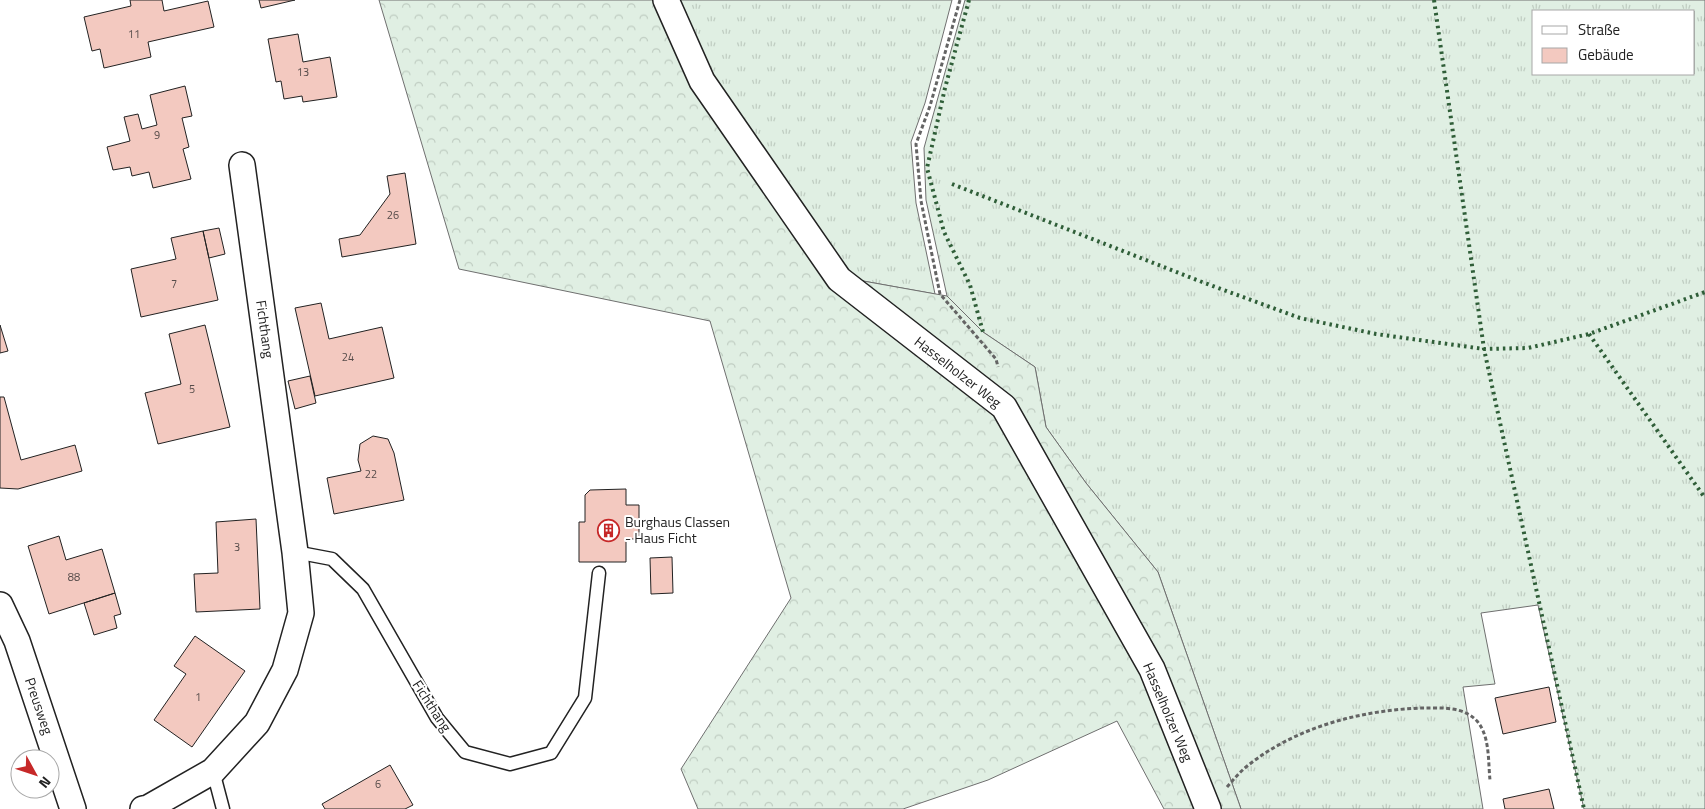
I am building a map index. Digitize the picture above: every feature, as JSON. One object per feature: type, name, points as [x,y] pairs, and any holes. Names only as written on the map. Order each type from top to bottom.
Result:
[{"type":"street","name":"Hasselholzer Weg","points":[[666,0],[702,81],[839,279],[1004,407],[1152,669],[1215,801]]},
{"type":"street","name":"Fichthang","points":[[143,809],[148,808],[213,771],[257,723],[285,670],[301,613],[296,552],[242,164]]},
{"type":"street","name":"Preusweg","points":[[0,605],[17,642],[73,809]]},
{"type":"lane","name":"Fichthang","points":[[296,552],[332,559],[363,589],[437,718],[465,752],[510,764],[551,753],[585,698],[599,574]]},
{"type":"lane","points":[[213,771],[223,809]]},
{"type":"path","points":[[960,0],[930,106],[916,144],[921,201],[940,294],[996,359],[1004,407]]},
{"type":"path","points":[[1215,801],[1244,768],[1267,752],[1313,728],[1351,717],[1398,709],[1451,708],[1465,712],[1476,721],[1484,734],[1490,780]]},
{"type":"green space","points":[[379,0],[653,0],[691,83],[852,279],[947,296],[983,332],[1035,367],[1046,427],[1086,483],[1158,572],[1241,809],[1164,809],[1117,721],[988,780],[903,809],[698,809],[681,769],[791,598],[710,321],[459,269]]},
{"type":"green space","points":[[675,0],[952,0],[925,103],[911,142],[916,203],[935,294],[852,279],[710,76]]},
{"type":"green space","points":[[965,0],[1705,0],[1705,809],[1584,809],[1538,605],[1481,613],[1495,684],[1463,687],[1483,809],[1241,809],[1158,572],[1086,483],[1046,427],[1035,367],[983,332],[947,296],[926,200],[924,148]]},
{"type":"building","points":[[130,0],[162,0],[164,11],[208,1],[214,27],[148,42],[151,57],[104,68],[100,49],[92,51],[84,17],[131,6]]},
{"type":"building","points":[[259,0],[295,0],[261,8]]},
{"type":"building","points":[[298,34],[303,62],[330,57],[337,97],[303,102],[302,96],[284,99],[281,81],[276,82],[268,39]]},
{"type":"building","points":[[185,86],[192,116],[182,118],[189,147],[183,149],[191,179],[153,188],[149,172],[132,176],[130,167],[113,170],[107,147],[130,141],[124,117],[138,114],[142,129],[157,125],[150,95]]},
{"type":"building","points":[[405,173],[416,244],[342,257],[339,239],[360,235],[390,194],[387,176]]},
{"type":"building","points":[[219,228],[225,254],[209,258],[203,231]]},
{"type":"building","points":[[203,231],[218,300],[141,317],[131,269],[176,259],[171,238]]},
{"type":"building","points":[[321,303],[329,339],[382,327],[394,378],[315,396],[295,308]]},
{"type":"building","points":[[0,325],[8,351],[0,353]]},
{"type":"building","points":[[205,325],[230,427],[158,444],[145,393],[181,384],[169,334]]},
{"type":"building","points":[[310,376],[316,403],[295,409],[288,381]]},
{"type":"building","points":[[0,397],[4,397],[21,460],[75,445],[82,471],[18,489],[0,488]]},
{"type":"building","points":[[373,436],[388,439],[394,453],[404,500],[334,514],[327,478],[361,471],[358,460],[360,444]]},
{"type":"building","name":"Burghaus Classen - Haus Ficht","points":[[626,489],[626,505],[639,505],[639,539],[626,539],[626,562],[579,562],[579,522],[585,522],[585,495],[590,490]]},
{"type":"building","points":[[256,519],[260,609],[196,612],[194,574],[218,573],[216,522]]},
{"type":"building","points":[[59,536],[66,560],[102,549],[115,593],[49,614],[28,546]]},
{"type":"building","points":[[672,557],[673,593],[651,594],[650,558]]},
{"type":"building","points":[[115,593],[121,614],[114,616],[117,628],[94,635],[84,603]]},
{"type":"building","points":[[195,636],[245,671],[192,747],[154,720],[186,674],[174,666]]},
{"type":"building","points":[[1549,687],[1556,722],[1503,734],[1495,698]]},
{"type":"building","points":[[390,765],[413,805],[405,809],[325,809],[322,804]]},
{"type":"building","points":[[1549,789],[1554,809],[1505,809],[1503,799]]},
{"type":"hedge","points":[[969,0],[945,88],[927,168],[944,232],[970,285],[983,332]]},
{"type":"hedge","points":[[1434,0],[1484,349],[1584,809]]},
{"type":"hedge","points":[[952,184],[1202,282],[1300,318],[1376,334],[1484,349],[1528,348],[1589,334],[1705,292]]},
{"type":"hedge","points":[[1589,334],[1705,498]]},
{"type":"place","name":"Burghaus Classen - Haus Ficht","points":[[609,530]]}]
